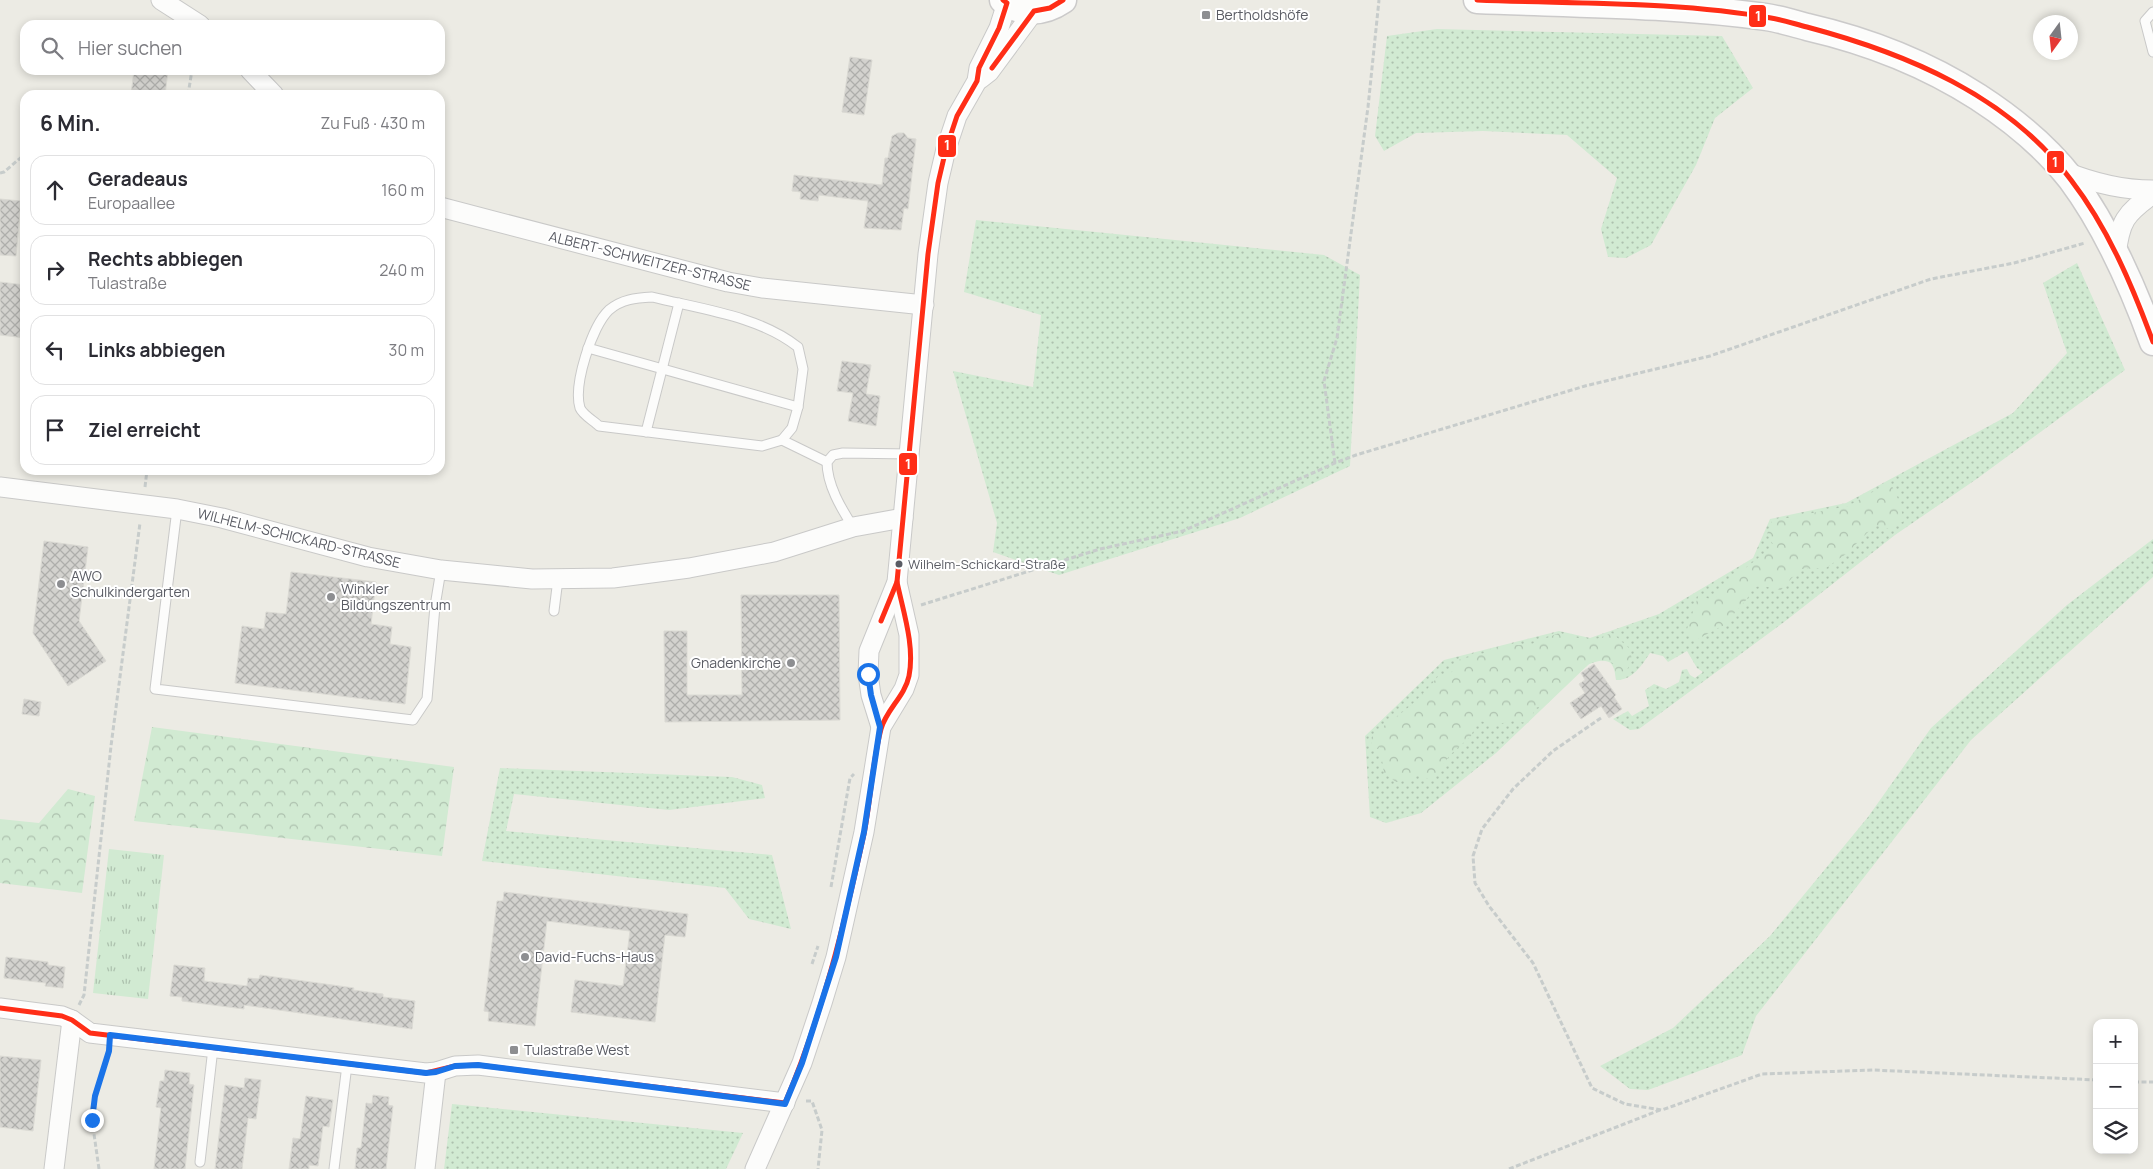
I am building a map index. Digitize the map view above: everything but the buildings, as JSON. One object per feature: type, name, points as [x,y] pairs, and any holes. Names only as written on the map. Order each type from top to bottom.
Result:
[{"type":"main road","points":[[1005,2],[1025,10],[1034,11],[1050,8],[1063,0]]},
{"type":"main road","points":[[1477,0],[1702,10],[1768,18],[1839,34],[1906,57],[1956,83],[2004,114],[2035,142],[2071,180],[2111,246],[2153,342]]},
{"type":"street","points":[[161,0],[192,20]]},
{"type":"street","points":[[880,727],[871,695],[868,674],[869,651],[897,582],[928,254],[942,166],[957,116],[974,85],[978,68],[999,28],[1005,2]]},
{"type":"street","points":[[974,85],[989,72],[1034,11]]},
{"type":"street","points":[[255,75],[269,90]]},
{"type":"street","points":[[2062,170],[2082,178],[2118,187],[2153,190]]},
{"type":"street","points":[[2111,246],[2128,215],[2134,208],[2153,194]]},
{"type":"street","name":"ALBERT-SCHWEITZER-STRASSE","points":[[445,208],[728,282],[762,288],[924,305]]},
{"type":"street","name":"WILHELM-SCHICKARD-STRASSE","points":[[0,487],[177,509],[222,518],[368,557],[441,570],[532,579],[613,578],[689,568],[774,552],[853,527],[903,518]]},
{"type":"street","points":[[755,1169],[802,1063],[836,957],[864,832],[880,727],[904,689],[909,675],[909,635],[897,582]]},
{"type":"street","points":[[0,1008],[62,1016],[90,1032],[347,1065],[436,1072],[455,1066],[478,1065],[785,1104]]},
{"type":"street","points":[[54,1169],[72,1020]]},
{"type":"street","points":[[425,1169],[436,1072]]},
{"type":"lane","points":[[2153,12],[2144,21],[2153,52]]},
{"type":"lane","points":[[652,297],[679,304],[761,325],[782,334],[798,348],[803,369],[798,406],[792,428],[782,440],[762,446],[600,426],[581,410],[578,395],[588,348],[594,330],[609,310],[626,299],[652,297]]},
{"type":"lane","points":[[646,432],[679,304]]},
{"type":"lane","points":[[588,348],[798,406]]},
{"type":"lane","points":[[782,440],[827,462]]},
{"type":"lane","points":[[853,527],[830,482],[827,473],[827,462],[833,455],[843,453],[910,454]]},
{"type":"lane","points":[[177,509],[155,689],[413,720],[427,699],[435,606],[441,570]]},
{"type":"lane","points":[[554,611],[558,579]]},
{"type":"lane","points":[[200,1162],[213,1048]]},
{"type":"lane","points":[[334,1169],[347,1065]]},
{"type":"path","points":[[1335,463],[1324,381],[1337,338],[1368,107],[1378,0]]},
{"type":"path","points":[[189,90],[191,75]]},
{"type":"path","points":[[0,173],[4,172],[20,158]]},
{"type":"path","points":[[904,611],[1100,549],[1183,531],[1335,463],[1585,386],[1710,356],[1931,279],[2111,246]]},
{"type":"path","points":[[72,1020],[84,995],[111,746],[143,504]]},
{"type":"path","points":[[1601,718],[1552,751],[1513,789],[1482,829],[1473,856],[1475,883],[1489,906],[1532,963],[1592,1088],[1625,1104],[1662,1110]]},
{"type":"path","points":[[830,890],[850,778],[856,772]]},
{"type":"path","points":[[812,966],[820,937]]},
{"type":"path","points":[[99,1169],[92,1120],[95,1096],[109,1051],[110,1035]]},
{"type":"path","points":[[1509,1169],[1762,1074],[1873,1070],[2093,1080]]},
{"type":"path","points":[[2138,1082],[2153,1082]]},
{"type":"path","points":[[785,1104],[812,1101],[822,1130],[818,1169]]},
{"type":"green space","points":[[1437,29],[1722,36],[1753,88],[1715,118],[1696,165],[1651,245],[1626,258],[1608,257],[1601,229],[1617,178],[1567,135],[1483,131],[1416,133],[1384,151],[1375,136],[1387,36]]},
{"type":"green space","points":[[976,220],[1324,255],[1360,275],[1350,466],[1240,518],[1059,575],[993,552],[997,523],[953,371],[1033,387],[1041,315],[964,292]]},
{"type":"green space","points":[[2077,263],[2125,370],[1978,478],[1895,535],[1788,619],[1639,729],[1630,730],[1613,719],[1628,711],[1632,716],[1649,706],[1645,690],[1654,684],[1666,689],[1679,682],[1682,670],[1687,669],[1690,675],[1695,678],[1703,672],[1697,668],[1687,651],[1668,662],[1663,656],[1650,653],[1632,675],[1622,680],[1616,680],[1614,668],[1609,662],[1601,661],[1589,664],[1496,753],[1421,813],[1386,823],[1370,817],[1365,736],[1444,660],[1559,631],[1590,638],[1659,614],[1753,558],[1770,519],[1846,503],[2013,413],[2067,353],[2043,283]]},
{"type":"green space","points":[[1890,482],[1899,501],[1904,521],[1889,529],[1875,525],[1846,554],[1826,568],[1800,569],[1781,590],[1763,586],[1753,587],[1747,599],[1724,625],[1696,640],[1687,629],[1699,594],[1713,601],[1726,583],[1774,546],[1767,534],[1772,521],[1848,506]]},
{"type":"green space","points":[[2153,539],[2153,577],[1971,740],[1756,1016],[1742,1055],[1648,1090],[1630,1089],[1600,1066],[1673,1028],[1770,936],[1868,817],[1931,728],[2067,605]]},
{"type":"green space","points":[[1559,633],[1591,641],[1612,633],[1630,649],[1632,661],[1621,680],[1616,680],[1615,665],[1611,662],[1599,660],[1589,664],[1566,683],[1548,703],[1536,708],[1528,723],[1513,721],[1493,725],[1478,720],[1471,736],[1450,755],[1431,781],[1420,774],[1409,780],[1396,782],[1384,773],[1380,747],[1374,751],[1370,739],[1381,728],[1406,710],[1440,674],[1448,675],[1455,669],[1458,660],[1484,653],[1492,648],[1529,645]]},
{"type":"green space","points":[[152,727],[454,767],[442,856],[134,821]]},
{"type":"green space","points":[[500,768],[732,777],[762,785],[765,798],[669,810],[514,794],[506,831],[772,855],[791,929],[749,919],[725,888],[482,861]]},
{"type":"green space","points":[[68,789],[95,796],[82,893],[0,883],[0,819],[39,823]]},
{"type":"green space","points":[[109,849],[164,855],[148,999],[93,993]]},
{"type":"green space","points":[[452,1104],[743,1133],[726,1169],[444,1169]]},
{"type":"transit line","name":"1","points":[[881,621],[897,582],[928,254],[938,183],[946,149],[957,116],[977,81],[979,68],[999,28],[1007,3],[1003,0]]},
{"type":"transit line","name":"1","points":[[992,68],[1034,11],[1050,8],[1063,0]]},
{"type":"transit line","name":"1","points":[[1477,0],[1662,6],[1771,18],[1881,50],[1917,64],[1952,81],[1986,101],[2017,124],[2046,150],[2071,180],[2108,237],[2137,299],[2153,342]]},
{"type":"transit line","name":"1","points":[[0,1008],[62,1016],[72,1020],[90,1033],[426,1073],[455,1066],[478,1065],[785,1103],[821,1004],[840,937],[864,834],[883,722],[904,690],[909,676],[909,641],[897,582]]},
{"type":"place","name":"Bertholdshöfe","points":[[1206,15]]},
{"type":"place","name":"Wilhelm-Schickard-Straße","points":[[899,564]]},
{"type":"place","name":"AWO Schulkindergarten","points":[[61,584]]},
{"type":"place","name":"Winkler Bildungszentrum","points":[[331,597]]},
{"type":"place","name":"Gnadenkirche","points":[[791,663]]},
{"type":"place","name":"David-Fuchs-Haus","points":[[525,957]]},
{"type":"place","name":"Tulastraße West","points":[[514,1050]]},
{"type":"route","points":[[92,1120],[95,1096],[109,1051],[110,1035],[426,1073],[455,1066],[478,1065],[785,1104],[802,1063],[836,957],[864,832],[880,727],[871,695],[868,674]]}]
